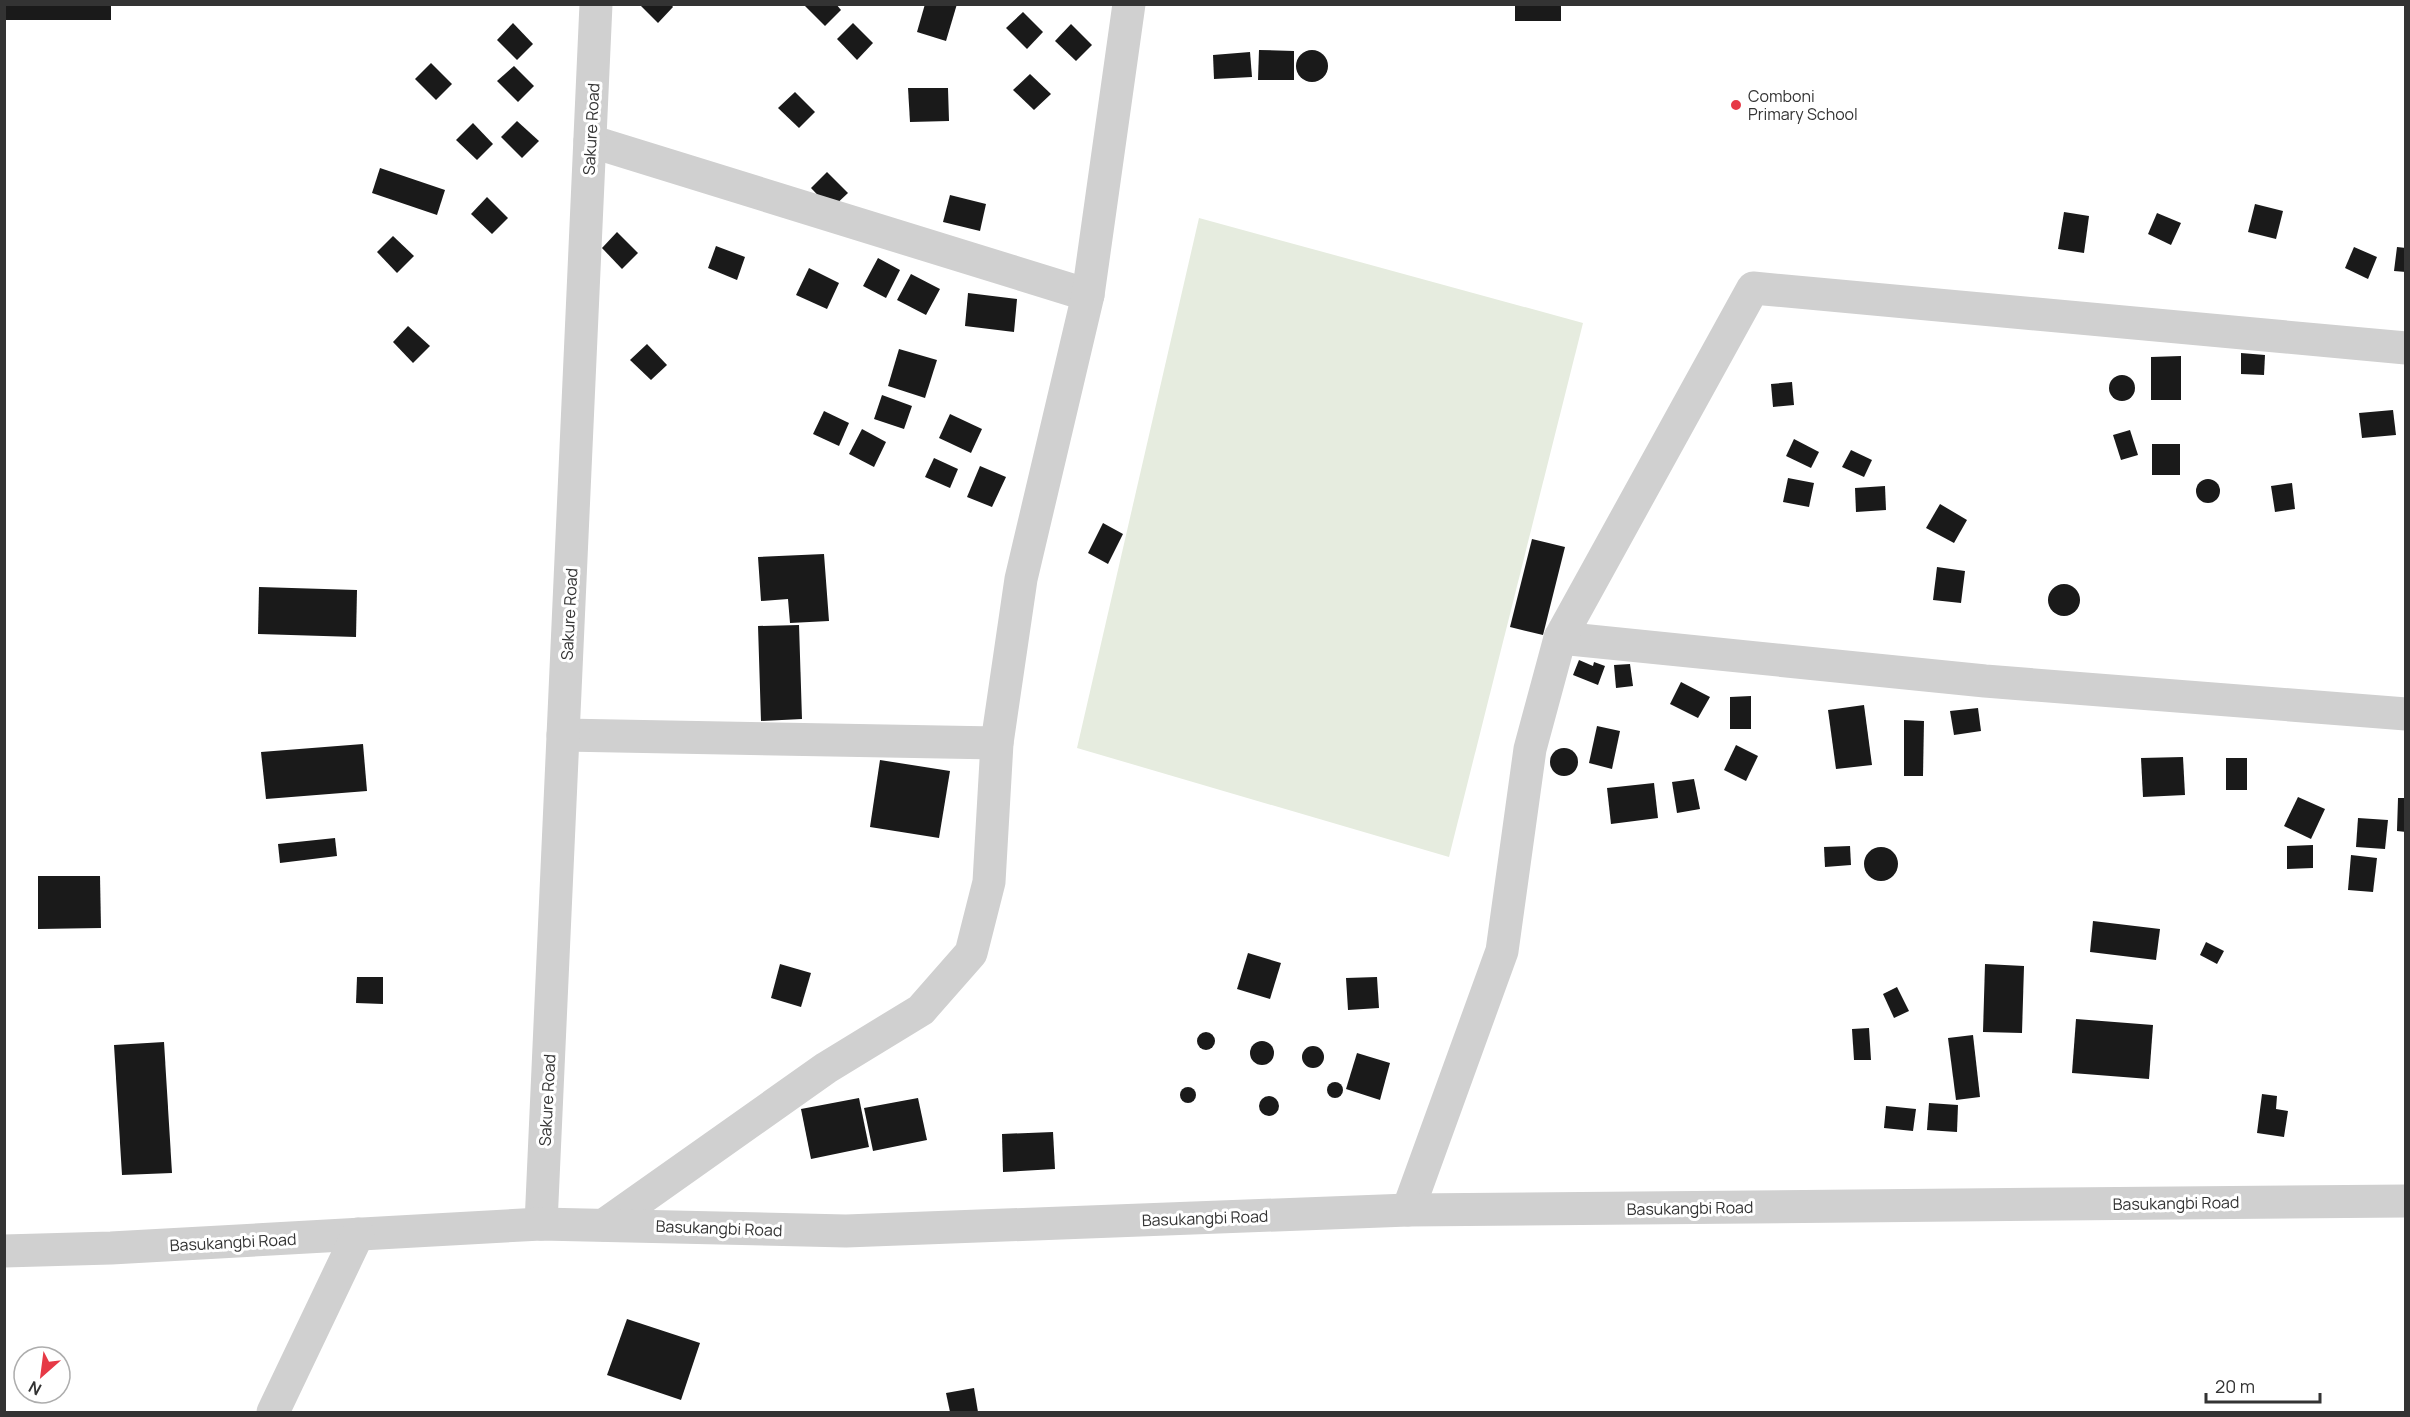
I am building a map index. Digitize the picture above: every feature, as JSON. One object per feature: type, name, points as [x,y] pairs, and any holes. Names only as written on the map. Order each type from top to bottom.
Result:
[{"type":"street","name":"Sakure Road","points":[[541,1224],[596,4]]},
{"type":"street","points":[[604,1225],[826,1068],[921,1010],[971,953],[989,882],[997,743],[1021,579],[1088,295],[1129,4]]},
{"type":"street","points":[[590,141],[1088,295]]},
{"type":"street","points":[[1408,1210],[1502,951],[1530,749],[1560,638],[1753,288],[2406,348]]},
{"type":"street","points":[[1560,638],[1984,681],[2406,714]]},
{"type":"street","points":[[563,735],[997,743]]},
{"type":"street","name":"Basukangbi Road","points":[[4,1251],[111,1248],[541,1224],[846,1232],[1408,1210],[2406,1201]]},
{"type":"street","points":[[273,1413],[358,1234]]},
{"type":"shaded area","points":[[1199,218],[1583,323],[1449,857],[1077,748]]},
{"type":"building","points":[[4,4],[111,4],[111,20],[4,20]]},
{"type":"building","points":[[639,4],[671,4],[673,7],[658,23]]},
{"type":"building","points":[[803,4],[836,4],[841,10],[825,26]]},
{"type":"building","points":[[925,4],[957,4],[946,41],[917,32]]},
{"type":"building","points":[[1515,4],[1561,4],[1561,21],[1515,21]]},
{"type":"building","points":[[1023,12],[1043,32],[1027,49],[1006,28]]},
{"type":"building","points":[[513,23],[533,44],[517,60],[497,40]]},
{"type":"building","points":[[853,23],[873,43],[857,60],[837,39]]},
{"type":"building","points":[[1071,24],[1092,45],[1076,61],[1055,41]]},
{"type":"building","points":[[1259,50],[1294,51],[1294,80],[1258,80]]},
{"type":"building","points":[[1312,50],[1324,54],[1328,66],[1324,78],[1312,82],[1300,78],[1296,66],[1300,54]]},
{"type":"building","points":[[1250,52],[1252,77],[1214,79],[1213,55]]},
{"type":"building","points":[[431,63],[452,84],[436,100],[415,79]]},
{"type":"building","points":[[514,66],[534,86],[518,102],[497,81]]},
{"type":"building","points":[[1030,74],[1051,94],[1034,110],[1013,90]]},
{"type":"building","points":[[908,88],[948,88],[949,121],[910,122]]},
{"type":"building","points":[[795,92],[815,112],[799,128],[778,108]]},
{"type":"building","points":[[517,121],[539,141],[522,158],[501,137]]},
{"type":"building","points":[[473,123],[493,144],[477,160],[456,140]]},
{"type":"building","points":[[380,168],[445,190],[437,215],[372,193]]},
{"type":"building","points":[[827,172],[848,193],[831,209],[811,188]]},
{"type":"building","points":[[950,195],[986,204],[980,231],[943,222]]},
{"type":"building","points":[[487,197],[508,218],[492,234],[471,214]]},
{"type":"building","points":[[2255,204],[2283,211],[2276,239],[2248,232]]},
{"type":"building","points":[[2064,212],[2089,216],[2084,253],[2058,249]]},
{"type":"building","points":[[2157,213],[2181,223],[2171,245],[2148,234]]},
{"type":"building","points":[[617,232],[638,253],[622,269],[602,248]]},
{"type":"building","points":[[393,236],[414,256],[397,273],[377,252]]},
{"type":"building","points":[[716,246],[745,257],[737,280],[708,268]]},
{"type":"building","points":[[2354,247],[2377,257],[2368,279],[2345,268]]},
{"type":"building","points":[[2397,247],[2406,248],[2406,272],[2394,271]]},
{"type":"building","points":[[878,258],[900,270],[886,298],[863,286]]},
{"type":"building","points":[[809,268],[839,283],[827,309],[796,295]]},
{"type":"building","points":[[911,274],[940,289],[926,315],[897,300]]},
{"type":"building","points":[[968,293],[1017,299],[1014,332],[965,326]]},
{"type":"building","points":[[408,326],[430,346],[413,363],[393,342]]},
{"type":"building","points":[[647,344],[667,365],[651,380],[630,360]]},
{"type":"building","points":[[899,349],[937,360],[925,398],[888,386]]},
{"type":"building","points":[[2241,353],[2265,355],[2264,375],[2241,374]]},
{"type":"building","points":[[2181,356],[2181,400],[2151,400],[2151,357]]},
{"type":"building","points":[[2122,375],[2131,379],[2135,388],[2131,397],[2122,401],[2113,397],[2109,388],[2113,379]]},
{"type":"building","points":[[1792,382],[1794,405],[1773,407],[1771,384]]},
{"type":"building","points":[[882,395],[912,406],[904,429],[874,419]]},
{"type":"building","points":[[2393,410],[2396,435],[2362,438],[2359,413]]},
{"type":"building","points":[[824,411],[849,423],[839,446],[813,434]]},
{"type":"building","points":[[950,414],[982,429],[971,453],[939,438]]},
{"type":"building","points":[[862,429],[886,442],[874,467],[849,454]]},
{"type":"building","points":[[2130,430],[2138,455],[2121,460],[2113,435]]},
{"type":"building","points":[[1794,439],[1819,452],[1811,468],[1786,456]]},
{"type":"building","points":[[2152,444],[2180,444],[2180,475],[2152,475]]},
{"type":"building","points":[[1851,450],[1872,460],[1864,477],[1842,467]]},
{"type":"building","points":[[934,458],[958,469],[950,488],[925,477]]},
{"type":"building","points":[[980,466],[1006,477],[992,507],[967,497]]},
{"type":"building","points":[[1788,478],[1814,483],[1809,507],[1783,502]]},
{"type":"building","points":[[2208,479],[2217,482],[2220,491],[2217,500],[2208,503],[2199,500],[2196,491],[2199,482]]},
{"type":"building","points":[[2292,483],[2295,509],[2275,512],[2271,486]]},
{"type":"building","points":[[1885,486],[1886,510],[1856,512],[1855,488]]},
{"type":"building","points":[[1940,504],[1967,520],[1954,543],[1926,528]]},
{"type":"building","points":[[1103,523],[1123,534],[1108,564],[1088,553]]},
{"type":"building","points":[[1532,539],[1565,547],[1543,635],[1510,627]]},
{"type":"building","points":[[824,554],[829,621],[790,623],[788,599],[761,601],[758,557]]},
{"type":"building","points":[[1937,567],[1965,571],[1961,603],[1933,600]]},
{"type":"building","points":[[2064,584],[2075,589],[2080,600],[2075,611],[2064,616],[2053,611],[2048,600],[2053,589]]},
{"type":"building","points":[[259,587],[357,590],[356,637],[258,634]]},
{"type":"building","points":[[799,625],[802,719],[761,721],[758,626]]},
{"type":"building","points":[[1579,660],[1593,666],[1594,662],[1605,666],[1598,685],[1573,675]]},
{"type":"building","points":[[1630,664],[1633,686],[1616,688],[1614,665]]},
{"type":"building","points":[[1681,682],[1710,697],[1698,718],[1670,704]]},
{"type":"building","points":[[1751,696],[1751,729],[1730,729],[1730,697]]},
{"type":"building","points":[[1864,705],[1872,765],[1836,769],[1828,710]]},
{"type":"building","points":[[1978,708],[1981,731],[1954,735],[1950,711]]},
{"type":"building","points":[[1904,720],[1924,721],[1923,776],[1904,776]]},
{"type":"building","points":[[1597,726],[1620,731],[1612,769],[1589,763]]},
{"type":"building","points":[[363,744],[367,791],[266,799],[261,752]]},
{"type":"building","points":[[1736,745],[1758,756],[1746,781],[1724,770]]},
{"type":"building","points":[[1564,748],[1574,752],[1578,762],[1574,772],[1564,776],[1554,772],[1550,762],[1554,752]]},
{"type":"building","points":[[2183,757],[2185,795],[2143,797],[2141,758]]},
{"type":"building","points":[[2226,758],[2247,758],[2247,790],[2226,790]]},
{"type":"building","points":[[880,760],[950,771],[939,838],[870,827]]},
{"type":"building","points":[[1694,779],[1700,809],[1677,813],[1672,782]]},
{"type":"building","points":[[1654,783],[1658,818],[1611,824],[1607,788]]},
{"type":"building","points":[[2298,797],[2325,809],[2311,839],[2284,826]]},
{"type":"building","points":[[2398,798],[2406,798],[2406,832],[2397,831]]},
{"type":"building","points":[[2358,818],[2388,820],[2385,849],[2356,847]]},
{"type":"building","points":[[335,838],[337,856],[280,863],[278,844]]},
{"type":"building","points":[[2313,845],[2313,868],[2287,869],[2287,846]]},
{"type":"building","points":[[1850,846],[1851,865],[1825,867],[1824,847]]},
{"type":"building","points":[[1881,847],[1893,852],[1898,864],[1893,876],[1881,881],[1869,876],[1864,864],[1869,852]]},
{"type":"building","points":[[2351,855],[2377,858],[2373,892],[2348,890]]},
{"type":"building","points":[[38,876],[100,876],[101,928],[38,929]]},
{"type":"building","points":[[2093,921],[2160,929],[2156,960],[2090,952]]},
{"type":"building","points":[[2206,942],[2224,951],[2217,964],[2200,955]]},
{"type":"building","points":[[1248,953],[1281,963],[1270,999],[1237,989]]},
{"type":"building","points":[[780,964],[811,973],[801,1007],[771,998]]},
{"type":"building","points":[[1985,964],[2024,966],[2022,1033],[1983,1032]]},
{"type":"building","points":[[357,977],[383,977],[383,1004],[356,1003]]},
{"type":"building","points":[[1377,977],[1379,1008],[1348,1010],[1346,978]]},
{"type":"building","points":[[1897,987],[1909,1011],[1894,1018],[1883,994]]},
{"type":"building","points":[[2076,1019],[2153,1025],[2149,1079],[2072,1073]]},
{"type":"building","points":[[1869,1028],[1871,1060],[1854,1060],[1852,1029]]},
{"type":"building","points":[[1202,1032],[1210,1032],[1215,1037],[1213,1048],[1202,1050],[1197,1045],[1197,1037]]},
{"type":"building","points":[[1973,1035],[1980,1097],[1956,1100],[1948,1038]]},
{"type":"building","points":[[1262,1041],[1267,1042],[1273,1048],[1273,1058],[1267,1064],[1262,1065],[1257,1064],[1251,1058],[1250,1053],[1251,1048],[1257,1042]]},
{"type":"building","points":[[164,1042],[172,1173],[122,1175],[114,1045]]},
{"type":"building","points":[[1313,1046],[1321,1049],[1324,1057],[1321,1065],[1313,1068],[1305,1065],[1302,1057],[1305,1049]]},
{"type":"building","points":[[1357,1053],[1390,1063],[1380,1100],[1346,1089]]},
{"type":"building","points":[[1335,1082],[1343,1090],[1335,1098],[1327,1090]]},
{"type":"building","points":[[1188,1087],[1194,1089],[1196,1095],[1194,1101],[1188,1103],[1182,1101],[1180,1095],[1182,1089]]},
{"type":"building","points":[[2262,1094],[2277,1096],[2276,1109],[2288,1111],[2284,1137],[2257,1133]]},
{"type":"building","points":[[1269,1096],[1276,1099],[1279,1106],[1276,1113],[1269,1116],[1262,1113],[1259,1106],[1262,1099]]},
{"type":"building","points":[[859,1098],[869,1147],[811,1159],[801,1109]]},
{"type":"building","points":[[918,1098],[927,1140],[873,1151],[864,1108]]},
{"type":"building","points":[[1929,1103],[1958,1105],[1957,1132],[1927,1130]]},
{"type":"building","points":[[1886,1106],[1916,1109],[1913,1131],[1884,1128]]},
{"type":"building","points":[[1053,1132],[1055,1169],[1003,1172],[1002,1134]]},
{"type":"building","points":[[627,1319],[700,1343],[681,1400],[607,1375]]},
{"type":"building","points":[[974,1388],[978,1412],[950,1412],[946,1393]]},
{"type":"place","name":"Comboni Primary School","points":[[1736,105]]}]
